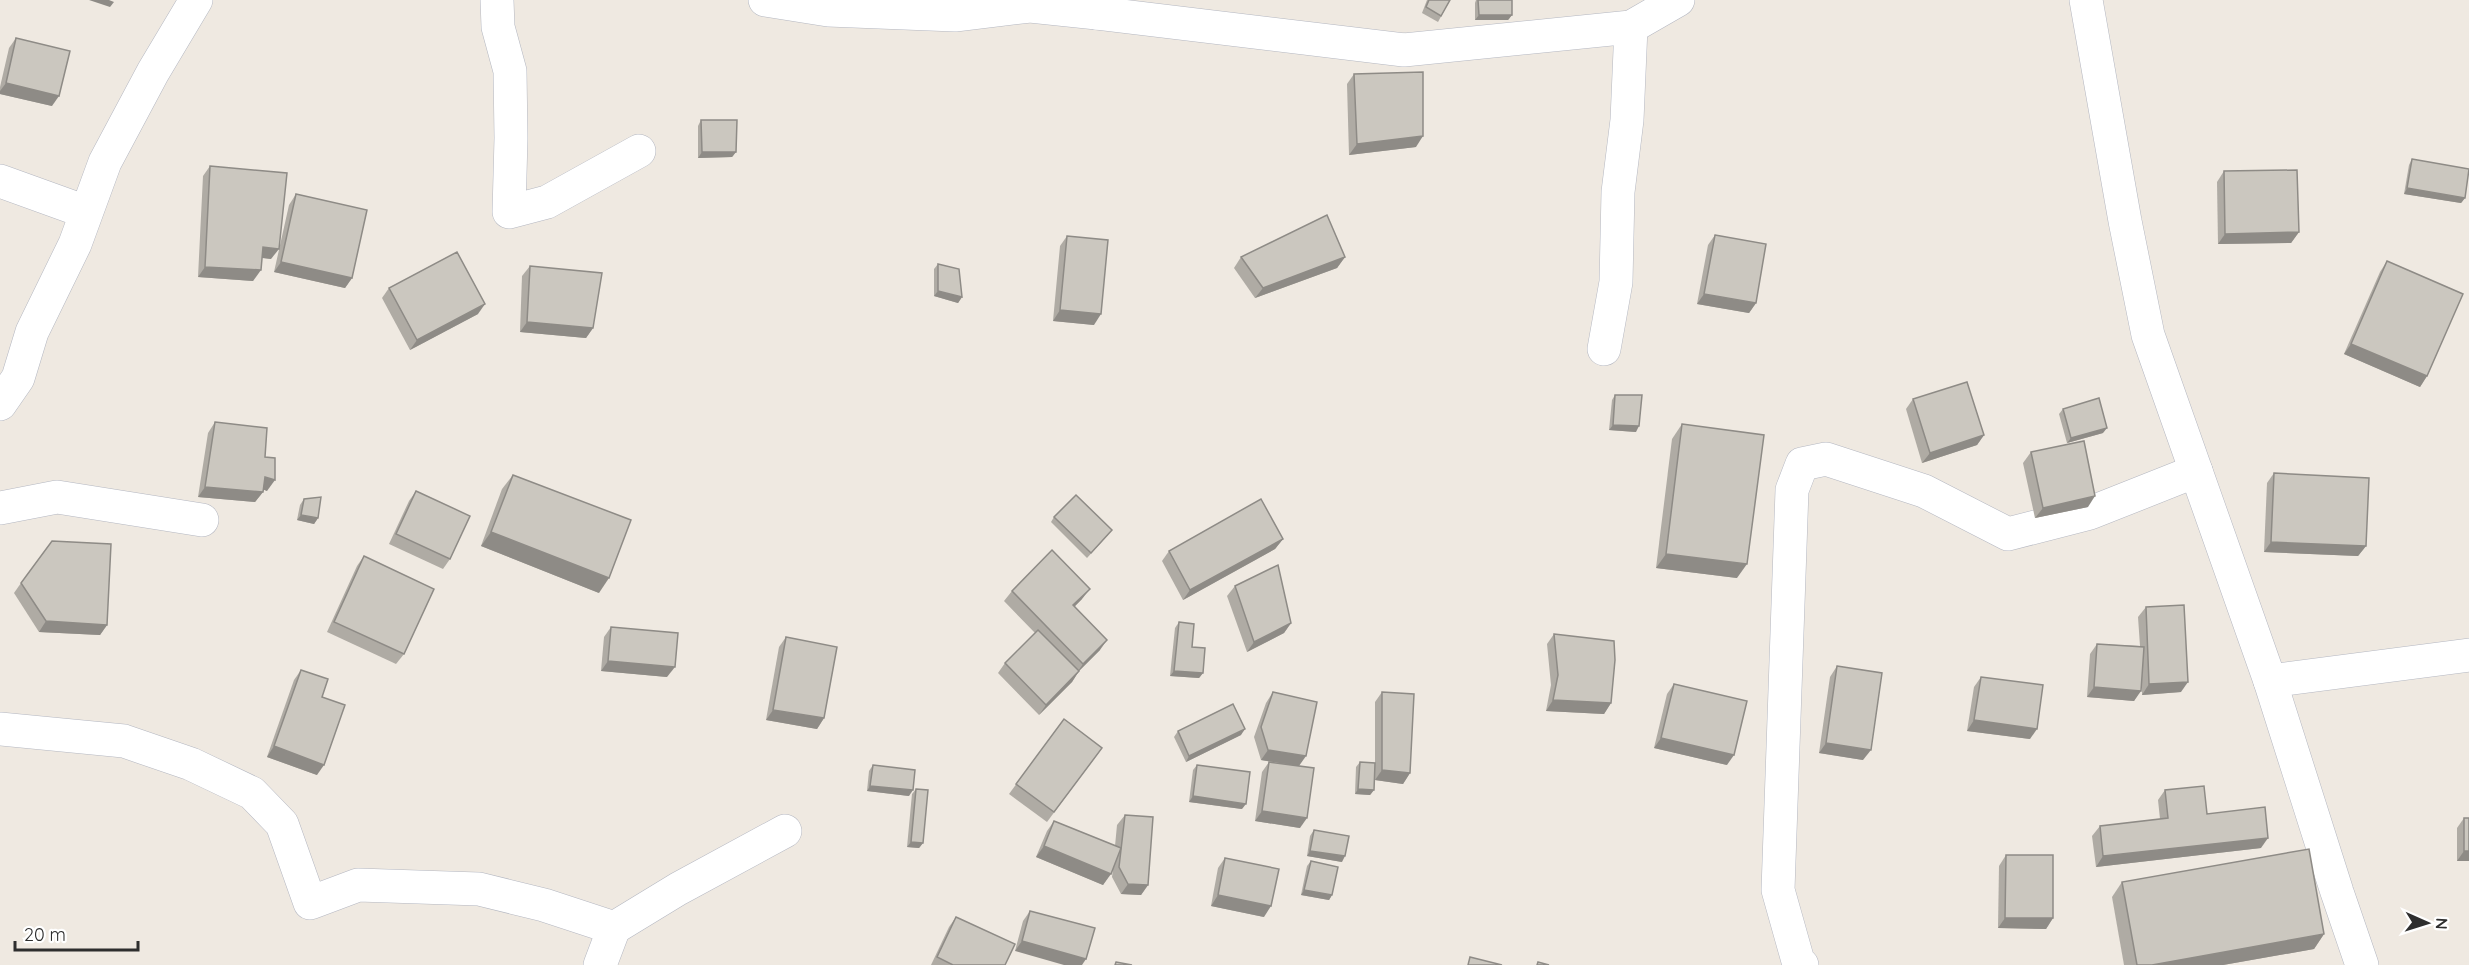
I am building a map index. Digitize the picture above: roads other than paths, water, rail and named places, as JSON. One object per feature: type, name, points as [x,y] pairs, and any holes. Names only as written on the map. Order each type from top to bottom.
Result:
[{"type":"street","points":[[0,404],[18,378],[32,332],[75,244],[105,162],[153,72],[196,0]]},
{"type":"street","points":[[497,0],[498,27],[510,71],[509,212],[547,202],[639,150]]},
{"type":"street","points":[[765,0],[955,15],[1030,6],[1100,6],[1404,50],[1631,27],[1678,0]]},
{"type":"street","points":[[2086,0],[2125,221],[2148,334],[2270,681],[2362,965]]},
{"type":"street","points":[[1604,349],[1616,282],[1618,192],[1627,120],[1631,27]]},
{"type":"street","points":[[0,181],[86,212]]},
{"type":"street","points":[[1802,965],[1798,961],[1778,890],[1792,490],[1802,464],[1826,459],[1924,491],[2008,534],[2090,513],[2196,471]]},
{"type":"street","points":[[0,508],[57,497],[202,520]]},
{"type":"street","points":[[2270,681],[2469,655]]},
{"type":"street","points":[[0,729],[124,741],[192,764],[252,793],[282,824],[310,903],[358,885],[479,889],[544,905],[614,928]]},
{"type":"street","points":[[600,965],[614,928],[678,889],[785,831]]}]
